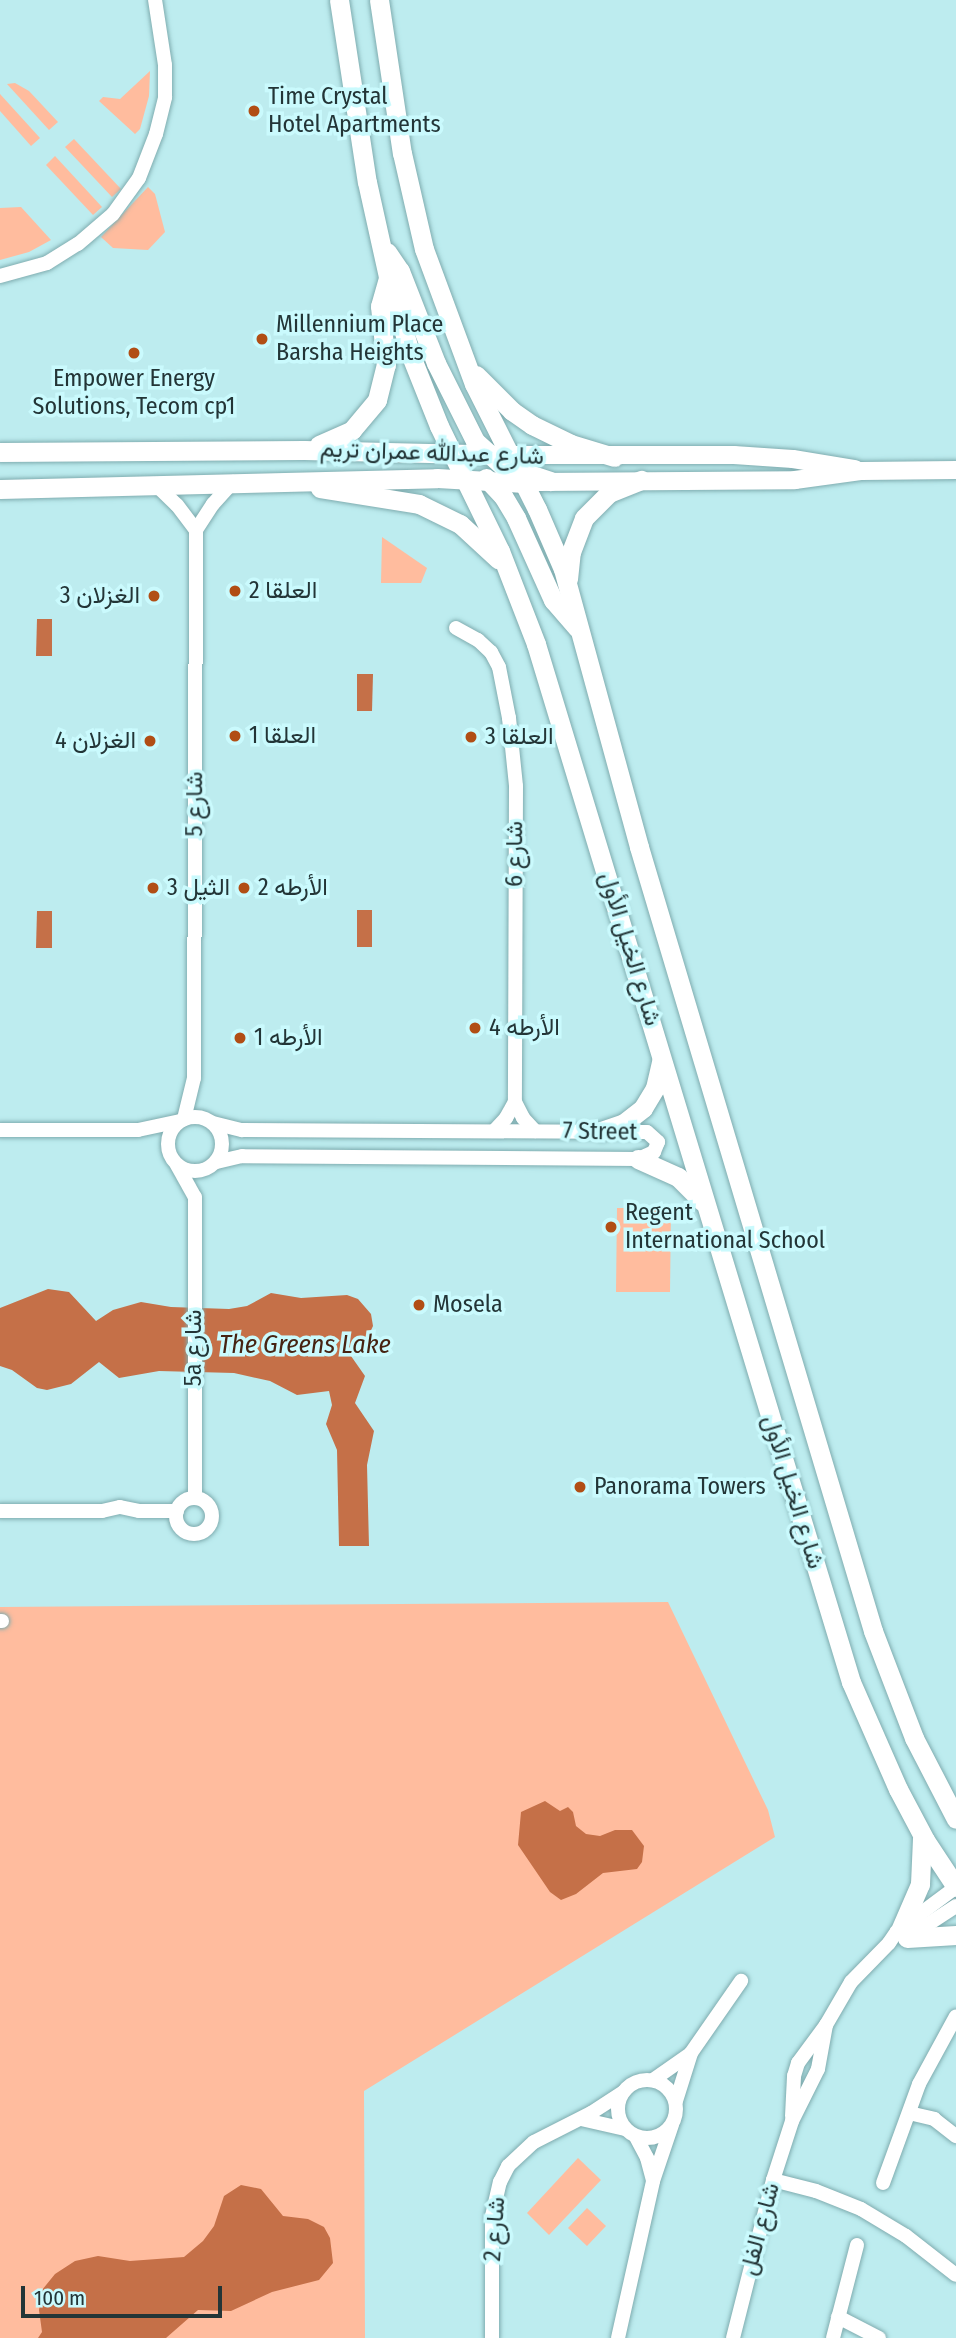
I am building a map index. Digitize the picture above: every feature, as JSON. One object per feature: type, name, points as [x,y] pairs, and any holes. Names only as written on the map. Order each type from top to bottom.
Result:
[{"type":"main road","name":"شارع الخيل الأول","points":[[339,0],[355,115],[381,246],[411,356],[453,456],[487,520],[536,644],[851,1682],[881,1754],[923,1837],[956,1887]]},
{"type":"main road","name":"شارع الخيل الأول","points":[[379,0],[411,202],[439,296],[463,358],[556,551],[642,860],[873,1631],[914,1738],[956,1819]]},
{"type":"main road","points":[[381,246],[400,271],[465,426],[488,455],[521,478],[550,481]]},
{"type":"main road","points":[[304,450],[335,440],[352,430],[377,400],[386,365],[380,306],[388,277]]},
{"type":"main road","points":[[463,358],[494,395],[532,425],[571,444],[614,457]]},
{"type":"main road","name":"شارع عبدالله عمران تريم","points":[[0,452],[304,450],[424,451],[453,456],[509,455]]},
{"type":"main road","points":[[453,456],[489,481],[503,496],[547,590],[560,610],[577,628]]},
{"type":"main road","name":"شارع عبدالله عمران تريم","points":[[0,489],[234,481],[489,481],[521,478]]},
{"type":"main road","points":[[300,480],[335,491],[397,498],[440,513],[478,538],[508,571]]},
{"type":"main road","points":[[568,587],[571,552],[584,518],[608,494],[642,480]]},
{"type":"main road","points":[[487,520],[488,506],[498,501],[517,522]]},
{"type":"main road","points":[[601,1131],[624,1123],[650,1098],[659,1076],[661,1053]]},
{"type":"main road","points":[[638,1159],[678,1177],[707,1207]]},
{"type":"main road","points":[[923,1837],[938,1849],[956,1875]]},
{"type":"main road","points":[[923,1837],[920,1884],[899,1936],[956,1935]]},
{"type":"street","points":[[0,276],[47,262],[78,244],[113,214],[139,178],[156,134],[165,97],[165,65],[155,0]]},
{"type":"street","name":"شارع عبدالله عمران تريم","points":[[509,455],[763,457],[862,471]]},
{"type":"street","name":"شارع عبدالله عمران تريم","points":[[550,481],[795,480],[862,471],[956,470]]},
{"type":"street","points":[[155,484],[177,505],[196,530],[212,504],[234,481]]},
{"type":"street","name":"شارع 5","points":[[182,1120],[194,1078],[196,530]]},
{"type":"street","name":"شارع 6","points":[[456,628],[485,645],[496,660],[513,741],[516,786],[515,1102]]},
{"type":"street","name":"شارع 5","points":[[194,1078],[211,1122]]},
{"type":"street","points":[[494,1131],[515,1102]]},
{"type":"street","points":[[515,1102],[523,1118],[535,1131]]},
{"type":"street","points":[[0,1130],[138,1130],[196,1117],[211,1122],[222,1137],[221,1154],[214,1164],[198,1172],[174,1162],[157,1142],[138,1130]]},
{"type":"street","points":[[174,1162],[168,1143],[170,1134],[182,1120]]},
{"type":"street","name":"7 Street","points":[[211,1122],[242,1130],[601,1131],[652,1134],[658,1142],[649,1156],[638,1159],[242,1156],[214,1164]]},
{"type":"street","name":"5a شارع","points":[[174,1162],[195,1197]]},
{"type":"street","name":"5a شارع","points":[[195,1498],[195,1197],[214,1164]]},
{"type":"street","points":[[195,1498],[206,1502],[212,1512],[206,1530],[188,1532],[178,1524],[177,1511],[184,1502],[195,1498]]},
{"type":"street","points":[[0,1511],[102,1511],[120,1507],[139,1511],[177,1511]]},
{"type":"street","name":"شارع الفل","points":[[792,2121],[794,2076],[798,2063],[826,2025],[850,1982],[956,1887]]},
{"type":"street","name":"شارع الفل","points":[[899,1936],[956,1906]]},
{"type":"street","name":"شارع 2","points":[[618,2338],[653,2181],[672,2125],[676,2101],[691,2053],[741,1981]]},
{"type":"street","points":[[883,2183],[929,2064],[956,2016]]},
{"type":"street","name":"شارع الفل","points":[[733,2338],[773,2180],[792,2121],[818,2069],[826,2025]]},
{"type":"street","name":"شارع 2","points":[[492,2338],[492,2216],[500,2182],[520,2153],[642,2080],[653,2080],[691,2053]]},
{"type":"street","points":[[653,2080],[671,2091],[676,2101]]},
{"type":"street","points":[[623,2092],[617,2111],[647,2158],[653,2181]]},
{"type":"street","points":[[909,2113],[934,2119],[956,2136]]},
{"type":"street","points":[[579,2119],[656,2137],[672,2125]]},
{"type":"street","points":[[773,2180],[816,2191],[861,2208],[906,2236],[956,2275]]},
{"type":"street","points":[[833,2338],[856,2245]]},
{"type":"street","points":[[838,2317],[879,2338]]},
{"type":"shaded area","points":[[150,71],[149,96],[140,129],[135,134],[99,101],[103,97],[120,99]]},
{"type":"shaded area","points":[[15,83],[29,91],[58,122],[49,130],[7,84]]},
{"type":"shaded area","points":[[0,94],[40,138],[31,146],[0,111]]},
{"type":"shaded area","points":[[74,139],[121,189],[112,197],[65,147]]},
{"type":"shaded area","points":[[55,156],[102,207],[93,215],[46,165]]},
{"type":"shaded area","points":[[148,187],[155,194],[165,232],[148,250],[113,248],[101,237]]},
{"type":"shaded area","points":[[21,207],[51,240],[29,252],[0,260],[0,208]]},
{"type":"shaded area","points":[[382,537],[427,568],[421,583],[381,583]]},
{"type":"shaded area","points":[[617,1208],[671,1208],[670,1292],[616,1292]]},
{"type":"shaded area","points":[[668,1602],[768,1810],[775,1837],[364,2091],[365,2338],[0,2338],[0,1607]]},
{"type":"shaded area","points":[[578,2158],[601,2180],[549,2235],[527,2213]]},
{"type":"shaded area","points":[[587,2208],[606,2226],[587,2246],[568,2228]]},
{"type":"water","points":[[37,619],[52,619],[52,656],[36,656]]},
{"type":"water","points":[[357,674],[373,674],[372,711],[357,711]]},
{"type":"water","points":[[357,910],[372,910],[372,947],[357,947]]},
{"type":"water","points":[[37,911],[52,911],[52,948],[36,948]]},
{"type":"water","name":"The Greens Lake","points":[[48,1289],[69,1292],[96,1321],[113,1310],[141,1302],[171,1307],[229,1309],[247,1306],[271,1293],[301,1298],[347,1295],[358,1299],[371,1314],[373,1326],[366,1341],[351,1356],[365,1376],[355,1403],[374,1431],[367,1465],[369,1546],[339,1546],[337,1450],[326,1424],[332,1405],[329,1391],[297,1395],[270,1381],[234,1373],[159,1371],[119,1378],[99,1362],[71,1384],[47,1390],[37,1388],[12,1370],[0,1366],[0,1308]]},
{"type":"water","points":[[545,1801],[560,1811],[568,1807],[573,1812],[576,1826],[586,1834],[600,1836],[615,1830],[632,1830],[644,1846],[642,1862],[637,1869],[603,1873],[576,1894],[561,1900],[550,1892],[518,1845],[521,1812]]},
{"type":"water","points":[[241,2185],[261,2189],[283,2216],[308,2219],[324,2227],[330,2238],[333,2263],[319,2280],[272,2292],[231,2311],[198,2310],[166,2338],[38,2338],[42,2332],[39,2310],[42,2290],[55,2274],[75,2261],[98,2256],[130,2261],[184,2257],[203,2241],[214,2226],[224,2196]]},
{"type":"place","name":"Time Crystal Hotel Apartments","points":[[254,111]]},
{"type":"place","name":"Millennium Place Barsha Heights","points":[[262,339]]},
{"type":"place","name":"Empower Energy Solutions, Tecom cp1","points":[[134,353]]},
{"type":"place","name":"العلقا 2","points":[[235,591]]},
{"type":"place","name":"الغزلان 3","points":[[154,596]]},
{"type":"place","name":"العلقا 1","points":[[235,736]]},
{"type":"place","name":"العلقا 3","points":[[471,737]]},
{"type":"place","name":"الغزلان 4","points":[[150,741]]},
{"type":"place","name":"الثيل 3","points":[[153,888]]},
{"type":"place","name":"الأرطه 2","points":[[244,888]]},
{"type":"place","name":"الأرطه 4","points":[[475,1028]]},
{"type":"place","name":"الأرطه 1","points":[[240,1038]]},
{"type":"place","name":"Regent International School","points":[[611,1227]]},
{"type":"place","name":"Mosela","points":[[419,1305]]},
{"type":"place","name":"Panorama Towers","points":[[580,1487]]}]
